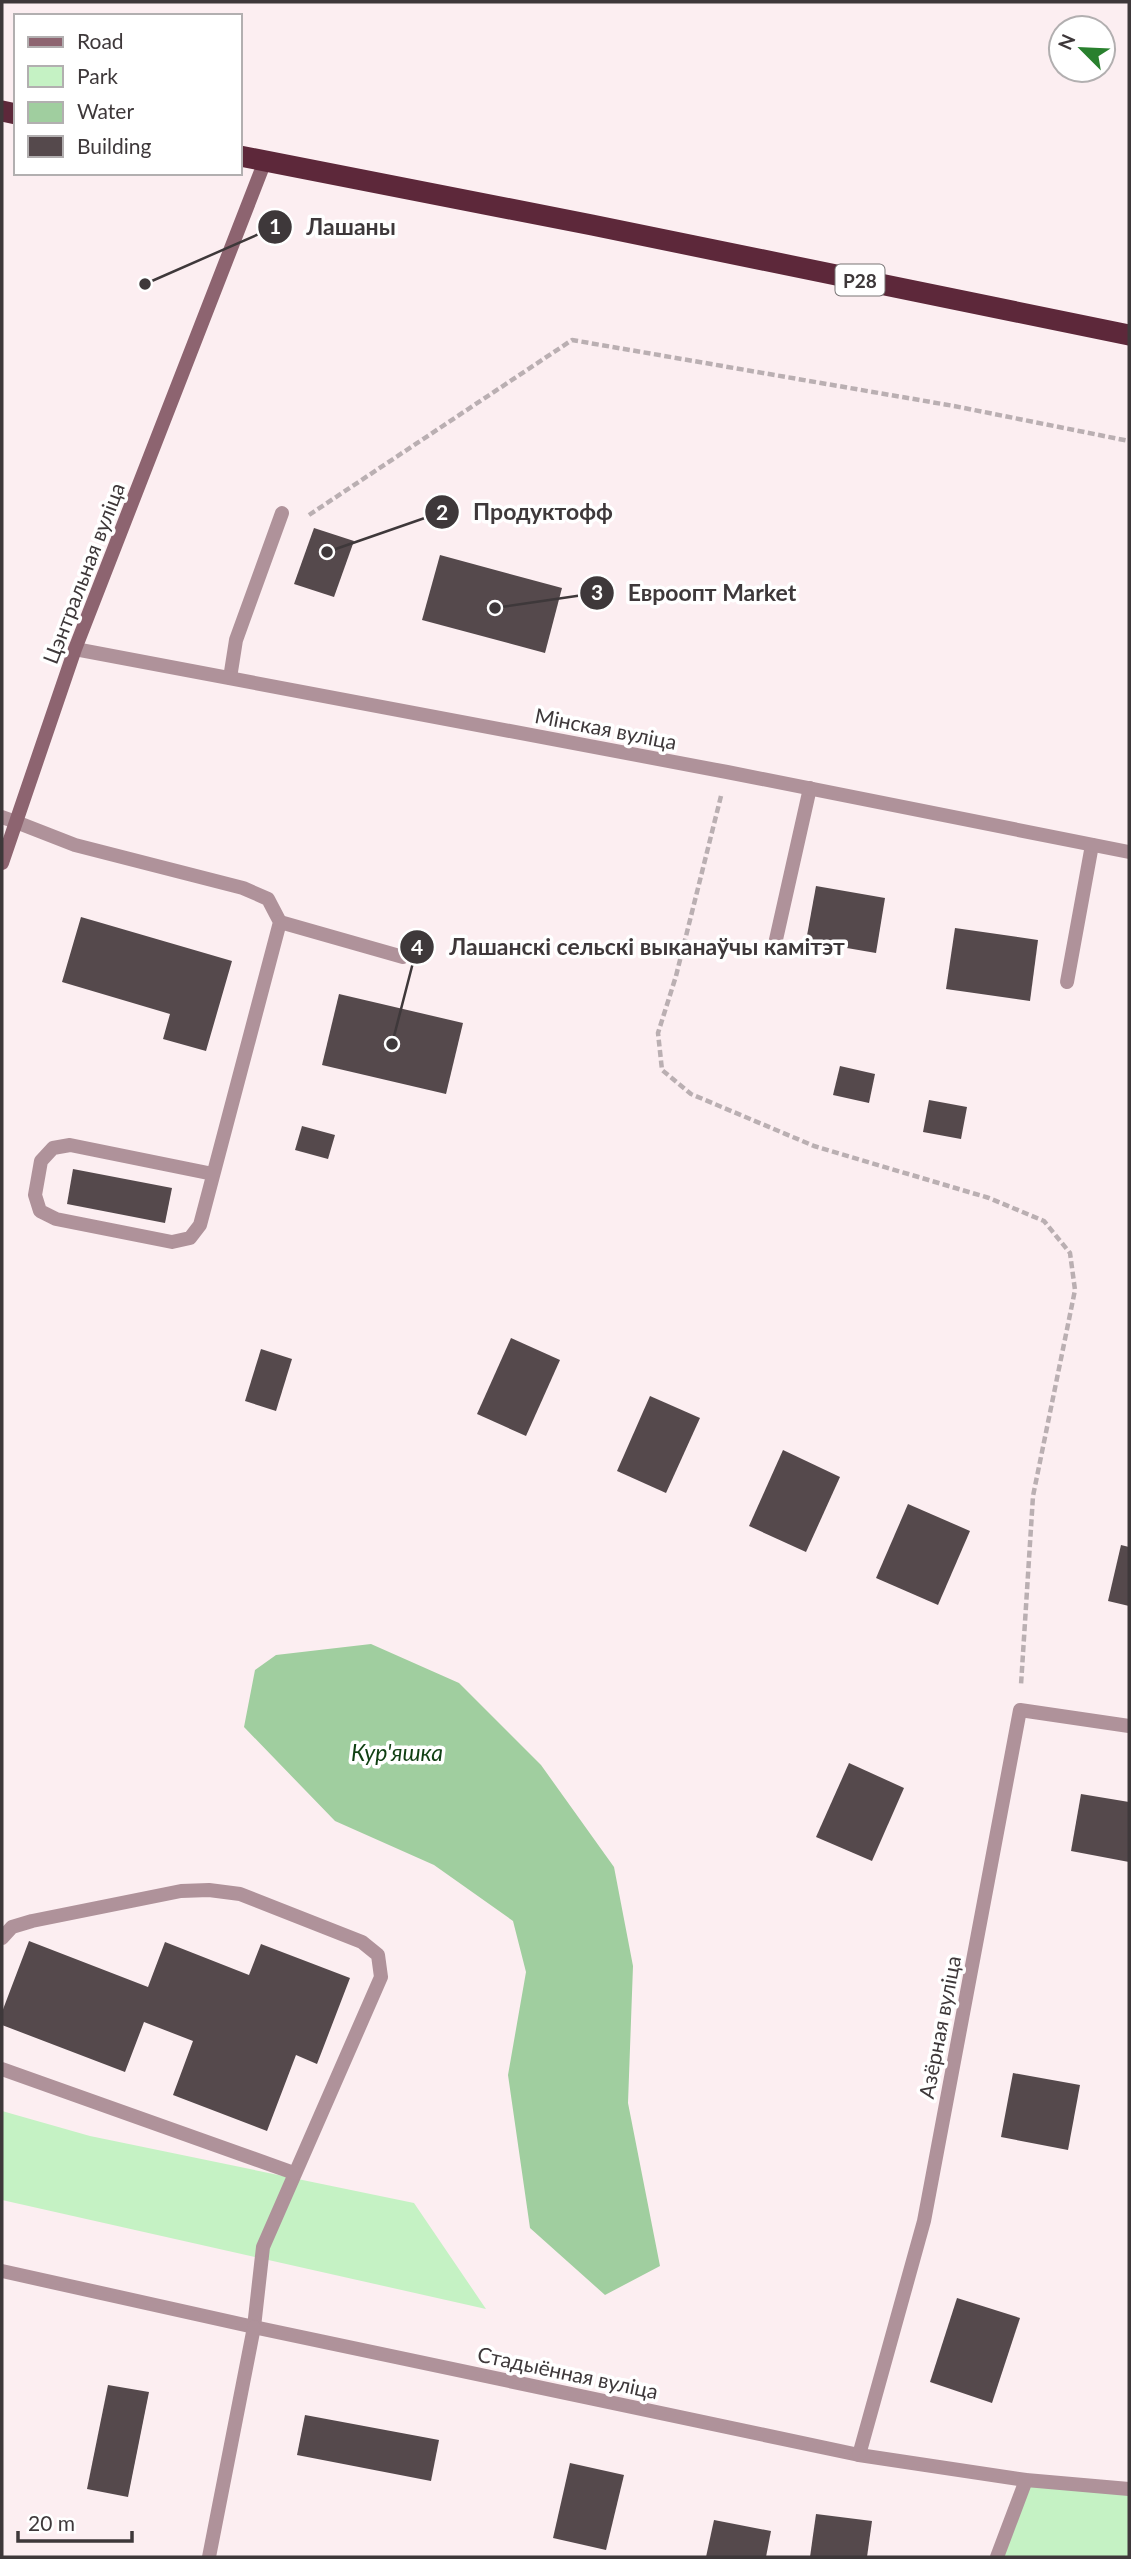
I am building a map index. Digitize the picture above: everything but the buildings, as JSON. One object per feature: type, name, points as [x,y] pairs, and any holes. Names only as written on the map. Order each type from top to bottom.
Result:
[{"type":"highway","name":"Р28","points":[[242,156],[1129,335]]},
{"type":"street","name":"Цэнтральная вуліца","points":[[2,863],[75,649],[264,161]]},
{"type":"street","points":[[230,678],[236,640],[282,513]]},
{"type":"street","name":"Мінская вуліца","points":[[75,649],[727,772],[1129,852]]},
{"type":"street","points":[[775,944],[810,788]]},
{"type":"street","points":[[2,817],[75,845],[243,888],[268,899],[280,922],[200,1225],[190,1238],[172,1242],[56,1219],[40,1211],[35,1195],[41,1161],[53,1148],[70,1145],[213,1174]]},
{"type":"street","points":[[1067,982],[1092,845]]},
{"type":"street","points":[[280,922],[403,957]]},
{"type":"street","points":[[1020,1710],[1129,1726]]},
{"type":"street","name":"Азёрная вуліца","points":[[859,2455],[924,2221],[1020,1710]]},
{"type":"street","points":[[2,1938],[12,1927],[32,1921],[181,1891],[209,1890],[240,1894],[362,1942],[378,1955],[381,1977],[263,2247],[254,2327],[209,2557]]},
{"type":"street","points":[[2,2069],[294,2173]]},
{"type":"street","name":"Стадыённая вуліца","points":[[2,2271],[859,2455],[1026,2480],[1129,2489]]},
{"type":"street","points":[[998,2557],[1026,2480]]},
{"type":"path","points":[[282,513],[304,519],[572,340],[954,406],[1129,441]]},
{"type":"path","points":[[727,772],[676,976],[657,1033],[662,1070],[691,1094],[814,1146],[989,1198],[1044,1222],[1070,1253],[1075,1290],[1033,1496],[1020,1710]]},
{"type":"green space","points":[[2,2111],[90,2136],[414,2203],[486,2309],[2,2200]]},
{"type":"green space","points":[[1026,2480],[1129,2490],[1129,2557],[997,2557]]},
{"type":"water","name":"Кур'яшка","points":[[371,1644],[459,1683],[541,1765],[614,1867],[633,1966],[628,2103],[660,2266],[605,2295],[530,2228],[508,2075],[526,1972],[513,1921],[434,1865],[335,1821],[244,1727],[255,1670],[276,1655]]},
{"type":"place","name":"Лашаны","points":[[145,284]]},
{"type":"place","name":"Продуктофф","points":[[327,552]]},
{"type":"place","name":"Евроопт Market","points":[[495,608]]},
{"type":"place","name":"Лашанскі сельскі выканаўчы камітэт","points":[[392,1044]]}]
